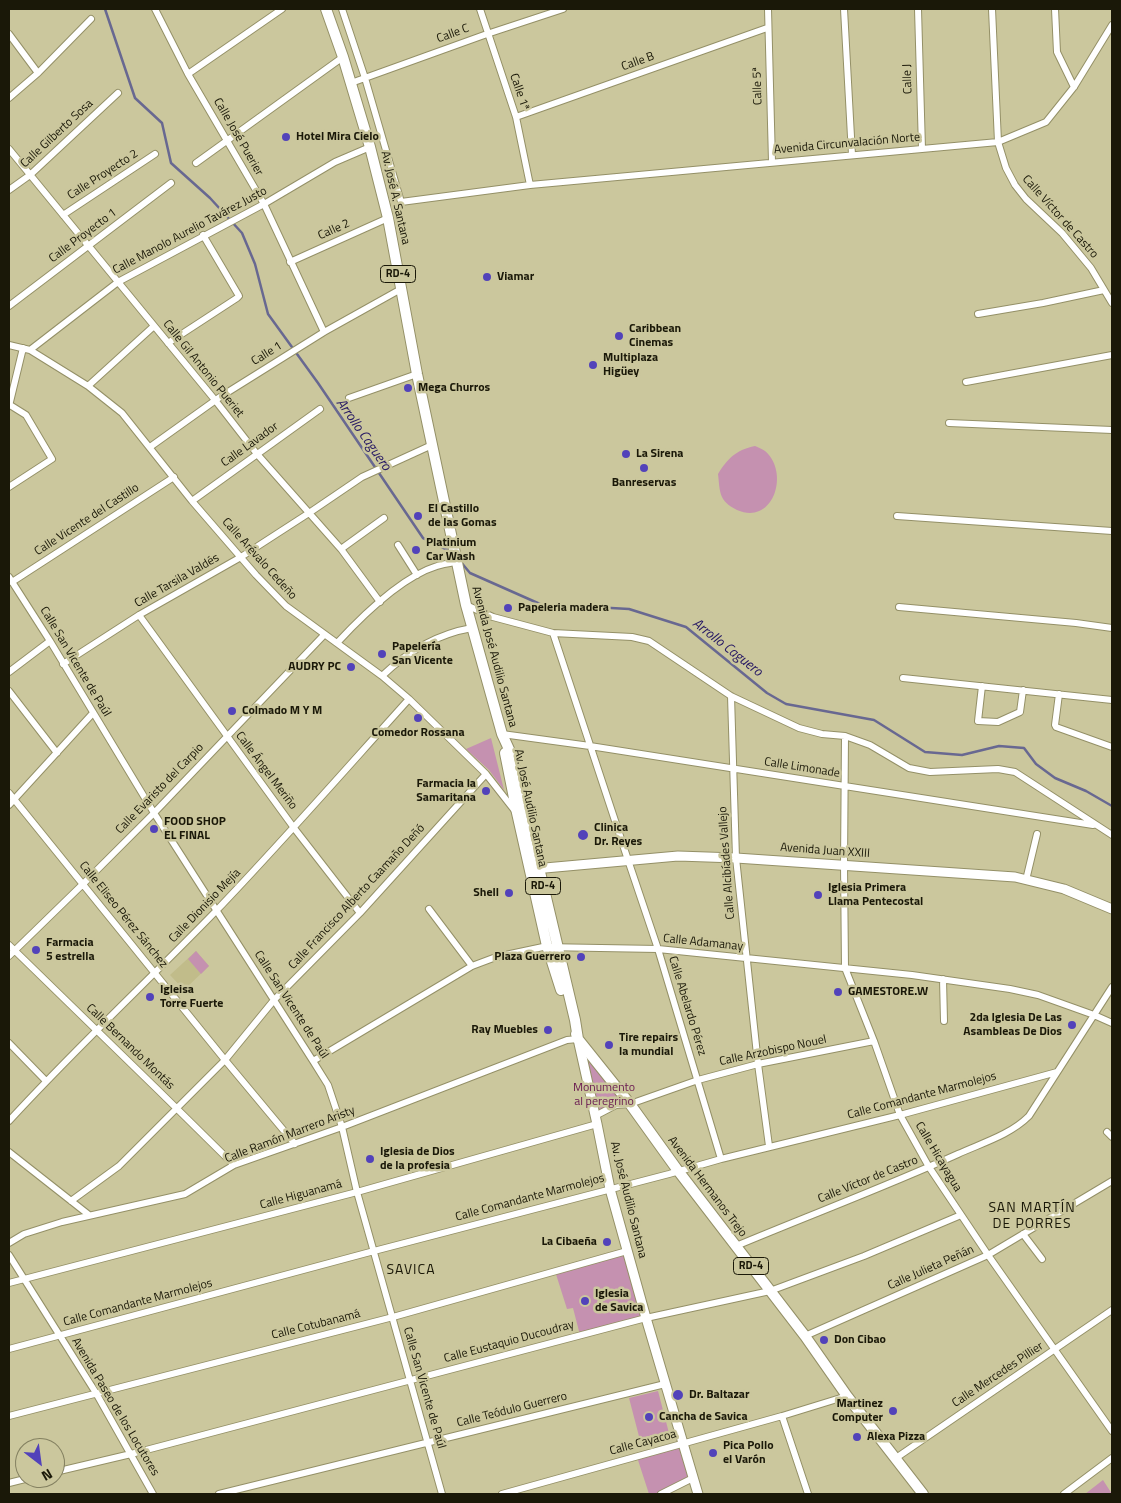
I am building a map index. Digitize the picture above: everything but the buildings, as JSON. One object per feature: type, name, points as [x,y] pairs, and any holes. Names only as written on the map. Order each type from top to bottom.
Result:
[{"type":"main road","name":"Av. José A. Santana","points":[[326,9],[370,147],[388,218],[417,374],[453,543]]},
{"type":"main road","name":"Avenida José Audilio Santana","points":[[453,543],[472,628],[502,734],[513,758],[534,869],[552,947],[575,1020],[578,1039]]},
{"type":"main road","name":"Av. José Audilio Santana","points":[[502,734],[517,812],[534,869]]},
{"type":"main road","name":"Avenida Juan XXIII","points":[[534,869],[678,856],[844,865],[1015,877],[1064,889],[1112,909]]},
{"type":"main road","name":"Av. José Audilio Santana","points":[[578,1039],[610,1189],[698,1494]]},
{"type":"main road","name":"Avenida Hermanos Trejo","points":[[578,1039],[630,1104],[679,1172],[805,1336],[847,1396],[923,1494]]},
{"type":"street","name":"Calle José Puerier","points":[[156,9],[188,74],[264,204],[324,332]]},
{"type":"street","points":[[188,74],[282,9]]},
{"type":"street","points":[[342,9],[365,78]]},
{"type":"street","name":"Calle 1ª","points":[[480,9],[516,117],[530,185]]},
{"type":"street","name":"Calle C","points":[[351,83],[563,9]]},
{"type":"street","name":"Calle 5ª","points":[[768,9],[772,162]]},
{"type":"street","points":[[844,9],[852,155]]},
{"type":"street","name":"Calle J","points":[[918,9],[922,148]]},
{"type":"street","name":"Calle Víctor de Castro","points":[[992,9],[998,142],[1006,168],[1015,185],[1026,199],[1062,232],[1091,268],[1112,303]]},
{"type":"street","points":[[1056,9],[1057,52],[1074,87]]},
{"type":"street","points":[[1056,24],[1061,9]]},
{"type":"street","points":[[9,98],[38,73],[91,19]]},
{"type":"street","name":"Avenida Circunvalación Norte","points":[[365,78],[401,202],[530,185],[998,142],[1046,122],[1074,87],[1112,25]]},
{"type":"street","name":"Calle B","points":[[516,117],[767,28]]},
{"type":"street","points":[[9,34],[38,73]]},
{"type":"street","points":[[196,163],[343,58]]},
{"type":"street","name":"Calle Gilberto Sosa","points":[[9,190],[30,175],[118,93]]},
{"type":"street","name":"Calle Manolo Aurelio Tavárez Justo","points":[[30,350],[118,282],[264,204],[335,162],[370,147]]},
{"type":"street","name":"Calle Gil Antonio Pueriet","points":[[9,149],[257,454],[340,549],[380,602]]},
{"type":"street","name":"Calle Proyecto 2","points":[[63,215],[155,154]]},
{"type":"street","name":"Calle Proyecto 1","points":[[9,306],[171,183]]},
{"type":"street","name":"Calle 2","points":[[290,262],[388,218]]},
{"type":"street","points":[[168,343],[239,296],[203,235]]},
{"type":"street","name":"Calle 1","points":[[150,447],[215,400],[324,332],[401,289]]},
{"type":"street","points":[[978,314],[1104,290]]},
{"type":"street","points":[[88,386],[154,326]]},
{"type":"street","name":"Calle Arévalo Cedeño","points":[[9,345],[30,350],[88,386],[122,412],[192,501],[286,606],[382,676],[409,699],[486,774],[517,812]]},
{"type":"street","points":[[9,487],[52,458],[26,415],[9,406],[23,348]]},
{"type":"street","points":[[966,382],[1112,355]]},
{"type":"street","points":[[349,398],[417,374]]},
{"type":"street","name":"Calle Lavador","points":[[192,501],[320,409]]},
{"type":"street","points":[[949,423],[1112,430]]},
{"type":"street","name":"Calle Tarsila Valdés","points":[[63,664],[139,615],[241,557],[362,477],[432,445]]},
{"type":"street","name":"Calle Vicente del Castillo","points":[[9,592],[12,582],[174,477]]},
{"type":"street","points":[[897,516],[1112,531]]},
{"type":"street","points":[[340,549],[384,518]]},
{"type":"street","points":[[398,545],[417,575]]},
{"type":"street","points":[[337,643],[359,620],[402,584],[437,566],[456,561]]},
{"type":"street","name":"Calle San Vicente de Paúl","points":[[12,582],[154,813],[328,1085],[342,1128],[357,1192],[442,1494]]},
{"type":"street","points":[[466,605],[494,617],[552,633],[632,637],[649,641],[731,696],[800,728],[822,734],[846,736],[870,745],[909,768],[930,772],[998,769],[1015,772],[1112,835]]},
{"type":"street","points":[[899,607],[1112,628]]},
{"type":"street","name":"Calle Ángel Meriño","points":[[139,615],[294,828],[360,913]]},
{"type":"street","points":[[382,676],[397,662],[428,643],[456,631],[472,628]]},
{"type":"street","name":"Calle Abelardo Pérez","points":[[552,633],[658,949],[722,1159]]},
{"type":"street","name":"Calle Evaristo del Carpio","points":[[10,950],[83,884],[154,813],[324,635]]},
{"type":"street","points":[[9,672],[50,641]]},
{"type":"street","points":[[903,678],[1112,700]]},
{"type":"street","points":[[982,686],[978,721],[998,722],[1020,712],[1023,690]]},
{"type":"street","points":[[9,691],[57,753]]},
{"type":"street","points":[[1059,694],[1056,727],[1112,747]]},
{"type":"street","name":"Calle Alcibíades Vallejo","points":[[731,696],[736,858],[758,1064],[769,1146]]},
{"type":"street","name":"Calle Dionisio Mejía","points":[[9,1121],[96,1030],[217,910],[294,828],[409,699]]},
{"type":"street","points":[[11,802],[93,713]]},
{"type":"street","name":"Calle Limonade","points":[[502,734],[1098,825]]},
{"type":"street","name":"Calle Hicayagua","points":[[846,736],[845,968],[874,1041],[900,1115],[929,1167],[961,1215],[1112,1432]]},
{"type":"street","name":"Calle Francisco Alberto Caamaño Deñó","points":[[71,1202],[119,1166],[225,1060],[274,1000],[360,913],[486,774]]},
{"type":"street","name":"Calle Eliseo Pérez Sánchez","points":[[9,793],[11,802],[83,884],[225,1060],[296,1144]]},
{"type":"street","points":[[1026,880],[1037,834]]},
{"type":"street","points":[[429,909],[472,966]]},
{"type":"street","name":"Calle Adamanay","points":[[313,1061],[472,966],[496,957],[539,947],[658,949],[943,979],[1038,995],[1112,1023]]},
{"type":"street","name":"Calle Bernando Montás","points":[[10,950],[177,1108],[234,1166]]},
{"type":"street","points":[[943,979],[944,1021]]},
{"type":"street","name":"Calle Víctor de Castro","points":[[736,1246],[929,1167],[1021,1124],[1112,987]]},
{"type":"street","name":"Calle Ramón Marrero Aristy","points":[[9,1243],[24,1234],[89,1216],[185,1194],[234,1166],[342,1128],[567,1040],[578,1039]]},
{"type":"street","name":"Calle Arzobispo Nouel","points":[[596,1120],[616,1105],[630,1104],[698,1080],[758,1064],[874,1041]]},
{"type":"street","points":[[9,1043],[46,1081]]},
{"type":"street","name":"Calle Comandante Marmolejos","points":[[9,1349],[374,1251],[679,1172],[769,1146],[900,1115],[1057,1072]]},
{"type":"street","name":"Calle Higuanamá","points":[[9,1283],[357,1192],[596,1120]]},
{"type":"street","points":[[1107,1132],[1112,1137]]},
{"type":"street","points":[[9,1152],[89,1216]]},
{"type":"street","name":"Calle Julieta Peñán","points":[[805,1336],[988,1255],[1112,1181]]},
{"type":"street","name":"Calle Eustaquio Ducoudray","points":[[65,1470],[131,1454],[646,1318],[770,1291],[864,1256],[961,1215]]},
{"type":"street","points":[[1023,1234],[1042,1259]]},
{"type":"street","name":"Calle Cotubanamá","points":[[9,1416],[393,1317],[627,1251]]},
{"type":"street","name":"Avenida Paseo de los Locutores","points":[[9,1255],[96,1393],[153,1494]]},
{"type":"street","name":"Calle Mercedes Pillier","points":[[896,1458],[1112,1310]]},
{"type":"street","name":"Calle Teódulo Guerrero","points":[[219,1494],[665,1384]]},
{"type":"street","name":"Calle Cayacoa","points":[[502,1494],[684,1444],[847,1396]]},
{"type":"street","points":[[782,1416],[808,1494]]},
{"type":"street","points":[[1064,1494],[1112,1458]]},
{"type":"street","points":[[661,1494],[694,1478]]},
{"type":"shaded area","points":[[196,951],[209,966],[184,990],[170,975]]},
{"type":"green space","points":[[755,446],[765,451],[772,460],[776,471],[777,483],[769,504],[761,510],[750,513],[737,510],[725,501],[720,492],[718,474],[725,463],[733,456]]},
{"type":"green space","points":[[491,738],[504,790],[489,770],[466,749]]},
{"type":"green space","points":[[196,951],[209,966],[201,974],[188,959]]},
{"type":"green space","name":"Monumento al peregrino","points":[[578,1039],[626,1104],[595,1116]]},
{"type":"green space","points":[[627,1251],[646,1318],[580,1335],[573,1308],[567,1309],[555,1271]]},
{"type":"green space","name":"Cancha de Savica","points":[[658,1391],[670,1437],[641,1444],[629,1398]]},
{"type":"green space","points":[[684,1444],[693,1478],[661,1494],[649,1494],[637,1457]]},
{"type":"green space","points":[[1103,1480],[1112,1494],[1085,1494]]},
{"type":"waterway","name":"Arrollo Caguero","points":[[105,9],[135,98],[162,123],[171,163],[210,198],[242,233],[255,264],[268,314],[318,383],[423,538],[452,552]]},
{"type":"waterway","points":[[460,561],[470,573],[540,604],[629,609],[686,627],[767,693],[786,704],[874,720],[925,752],[962,755],[999,746],[1024,748],[1036,764],[1055,778],[1086,791],[1112,806]]},
{"type":"place","name":"Hotel Mira Cielo","points":[[286,137]]},
{"type":"place","name":"Viamar","points":[[487,277]]},
{"type":"place","name":"Caribbean Cinemas","points":[[619,336]]},
{"type":"place","name":"Multiplaza Higüey","points":[[593,365]]},
{"type":"place","name":"Mega Churros","points":[[408,388]]},
{"type":"place","name":"La Sirena","points":[[626,454]]},
{"type":"place","name":"Banreservas","points":[[644,468]]},
{"type":"place","name":"El Castillo de las Gomas","points":[[418,516]]},
{"type":"place","name":"Platinium Car Wash","points":[[416,550]]},
{"type":"place","name":"Papeleria madera","points":[[508,608]]},
{"type":"place","name":"Papelería San Vicente","points":[[382,654]]},
{"type":"place","name":"AUDRY PC","points":[[351,667]]},
{"type":"place","name":"Colmado M Y M","points":[[232,711]]},
{"type":"place","name":"Comedor Rossana","points":[[418,718]]},
{"type":"place","name":"Farmacia la Samaritana","points":[[486,791]]},
{"type":"place","name":"FOOD SHOP EL FINAL","points":[[154,829]]},
{"type":"place","name":"Clinica Dr. Reyes","points":[[583,835]]},
{"type":"place","name":"Shell","points":[[509,893]]},
{"type":"place","name":"Iglesia Primera Llama Pentecostal","points":[[818,895]]},
{"type":"place","name":"Farmacia 5 estrella","points":[[36,950]]},
{"type":"place","name":"Plaza Guerrero","points":[[581,957]]},
{"type":"place","name":"GAMESTORE.W","points":[[838,992]]},
{"type":"place","name":"Igleisa Torre Fuerte","points":[[150,997]]},
{"type":"place","name":"2da Iglesia De Las Asambleas De Dios","points":[[1072,1025]]},
{"type":"place","name":"Ray Muebles","points":[[548,1030]]},
{"type":"place","name":"Tire repairs la mundial","points":[[609,1045]]},
{"type":"place","name":"Iglesia de Dios de la profesia","points":[[370,1159]]},
{"type":"place","name":"La Cibaeña","points":[[607,1242]]},
{"type":"place","name":"Iglesia de Savica","points":[[585,1301]]},
{"type":"place","name":"Don Cibao","points":[[824,1340]]},
{"type":"place","name":"Dr. Baltazar","points":[[678,1395]]},
{"type":"place","name":"Martinez Computer","points":[[893,1411]]},
{"type":"place","name":"Cancha de Savica","points":[[649,1417]]},
{"type":"place","name":"Alexa Pizza","points":[[857,1437]]},
{"type":"place","name":"Pica Pollo el Varón","points":[[713,1453]]},
{"type":"district","name":"SAN MARTÍN DE PORRES","points":[[1032,1218]]},
{"type":"district","name":"SAVICA","points":[[411,1271]]}]
